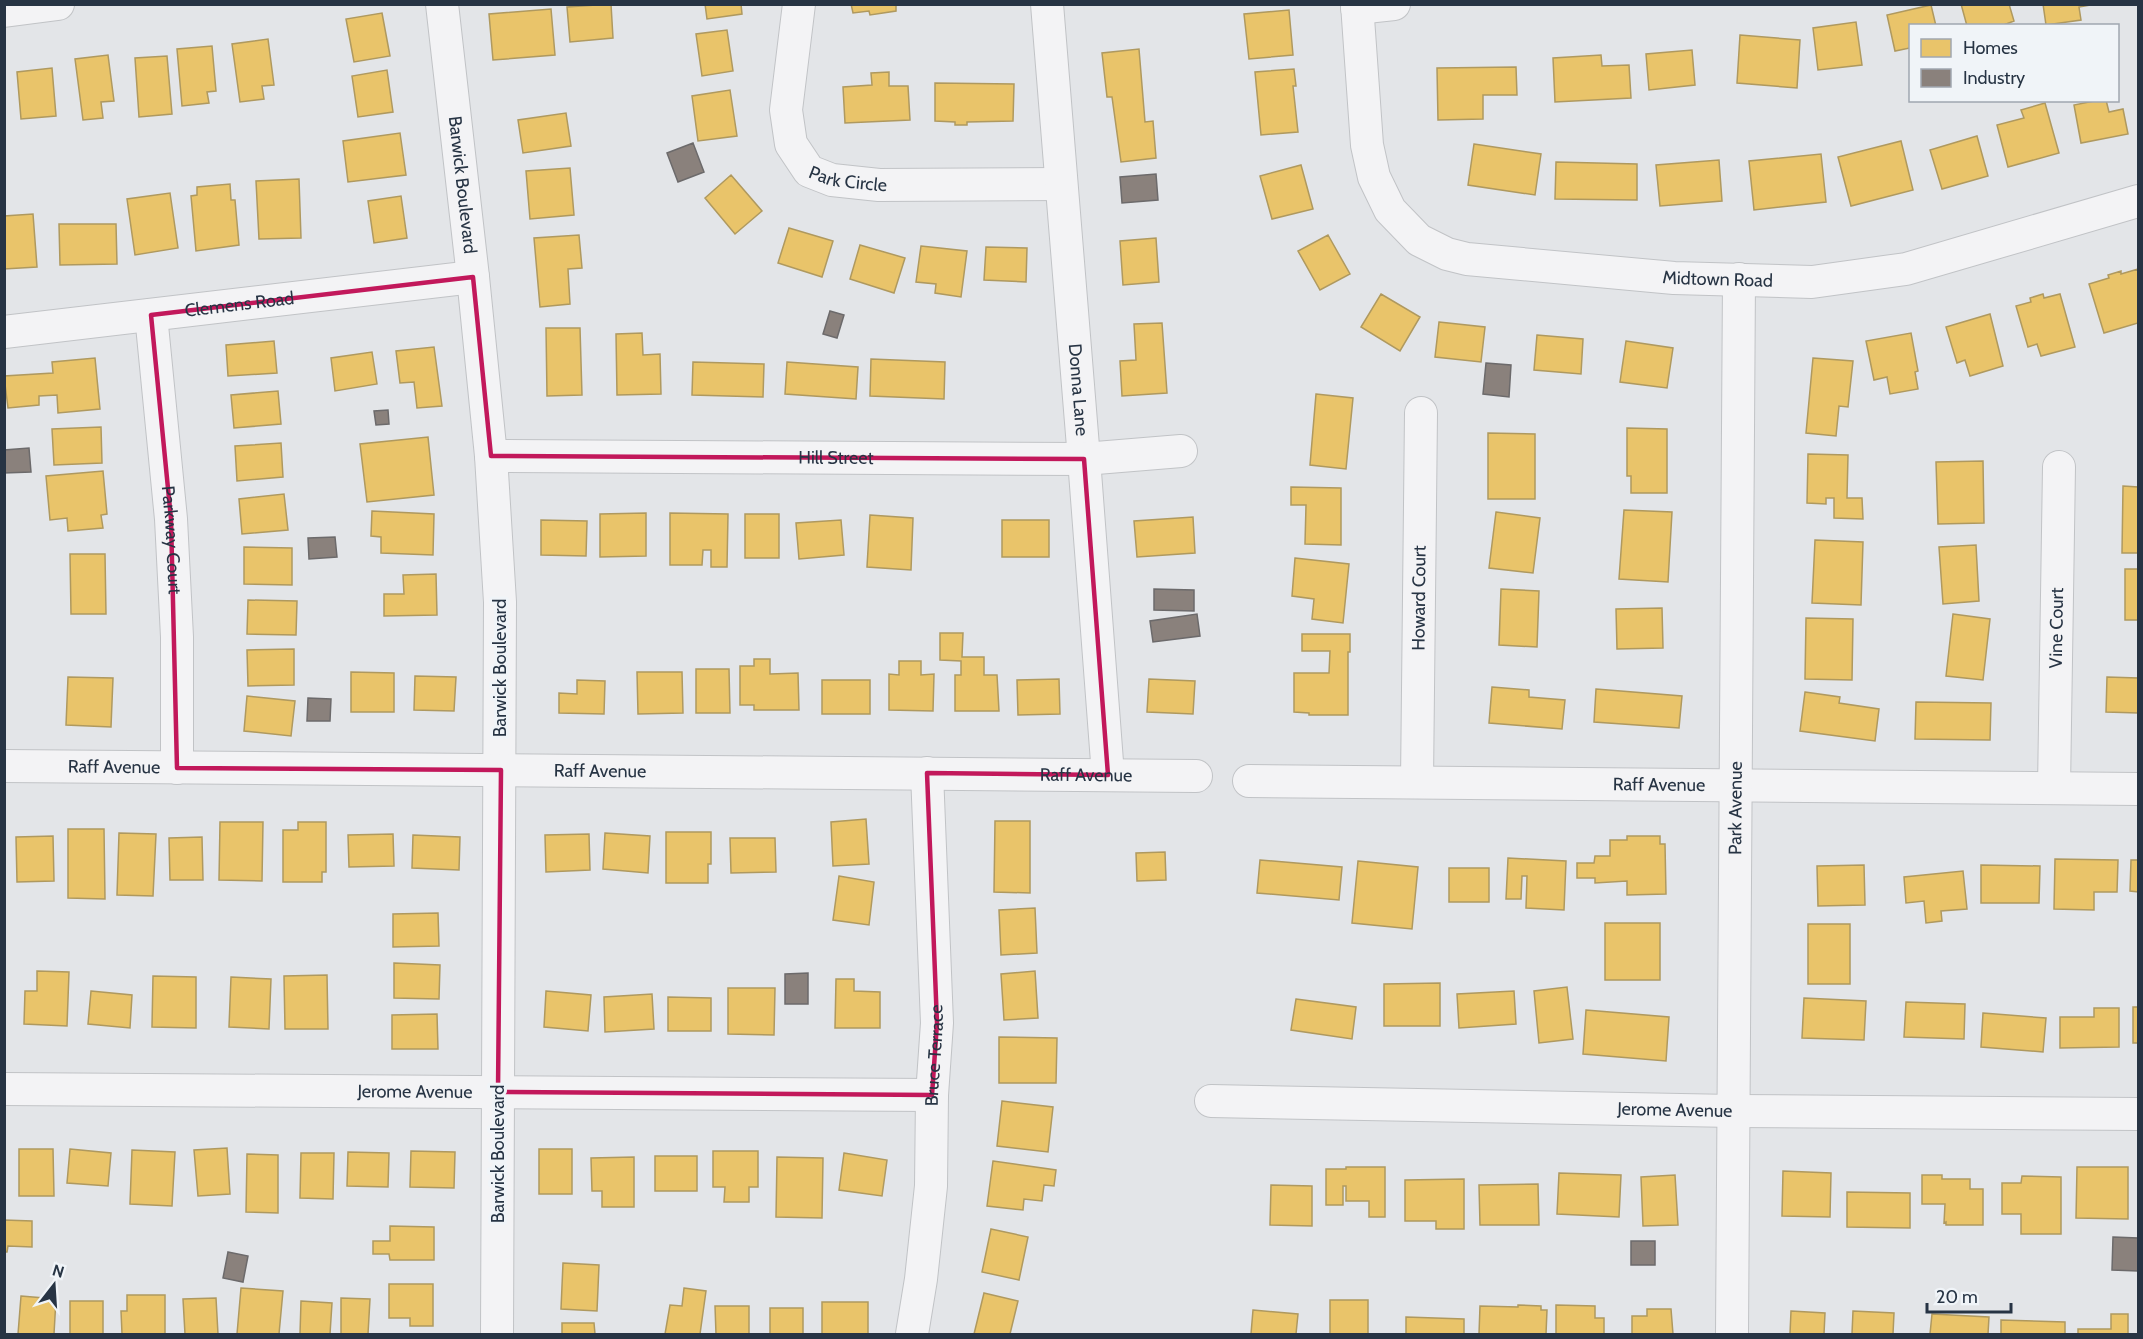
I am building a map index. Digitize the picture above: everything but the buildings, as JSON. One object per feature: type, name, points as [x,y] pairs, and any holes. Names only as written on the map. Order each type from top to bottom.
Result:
[{"type":"street","points":[[4,11],[58,4]]},
{"type":"street","name":"Barwick Boulevard","points":[[442,4],[491,456],[500,602],[497,1335]]},
{"type":"street","name":"Park Circle","points":[[799,4],[786,110],[791,144],[808,171],[832,180],[879,184],[1061,184]]},
{"type":"street","name":"Donna Lane","points":[[1047,4],[1108,775]]},
{"type":"street","points":[[1357,6],[1394,4]]},
{"type":"street","name":"Midtown Road","points":[[1357,6],[1366,128],[1374,177],[1390,210],[1419,240],[1447,254],[1467,259],[1674,278],[1812,282],[1906,269],[2139,201]]},
{"type":"street","name":"Clemens Road","points":[[4,332],[473,277]]},
{"type":"street","name":"Park Avenue","points":[[1732,1335],[1739,279]]},
{"type":"street","name":"Parkway Court","points":[[151,315],[171,519],[177,637],[177,768]]},
{"type":"street","name":"Howard Court","points":[[1417,782],[1421,413]]},
{"type":"street","name":"Hill Street","points":[[491,456],[1084,459],[1180,451]]},
{"type":"street","name":"Vine Court","points":[[2054,788],[2059,467]]},
{"type":"street","name":"Raff Avenue","points":[[4,766],[1196,776]]},
{"type":"street","name":"Bruce Terrace","points":[[912,1335],[921,1279],[931,1186],[932,1095],[937,1023],[927,773]]},
{"type":"street","name":"Raff Avenue","points":[[1249,781],[2139,789]]},
{"type":"street","name":"Jerome Avenue","points":[[4,1089],[932,1095]]},
{"type":"street","name":"Jerome Avenue","points":[[1211,1101],[2139,1114]]},
{"type":"highlighted area","points":[[473,277],[491,456],[1084,459],[1108,775],[927,773],[937,1023],[932,1095],[498,1092],[501,770],[177,768],[171,519],[151,315]]}]
